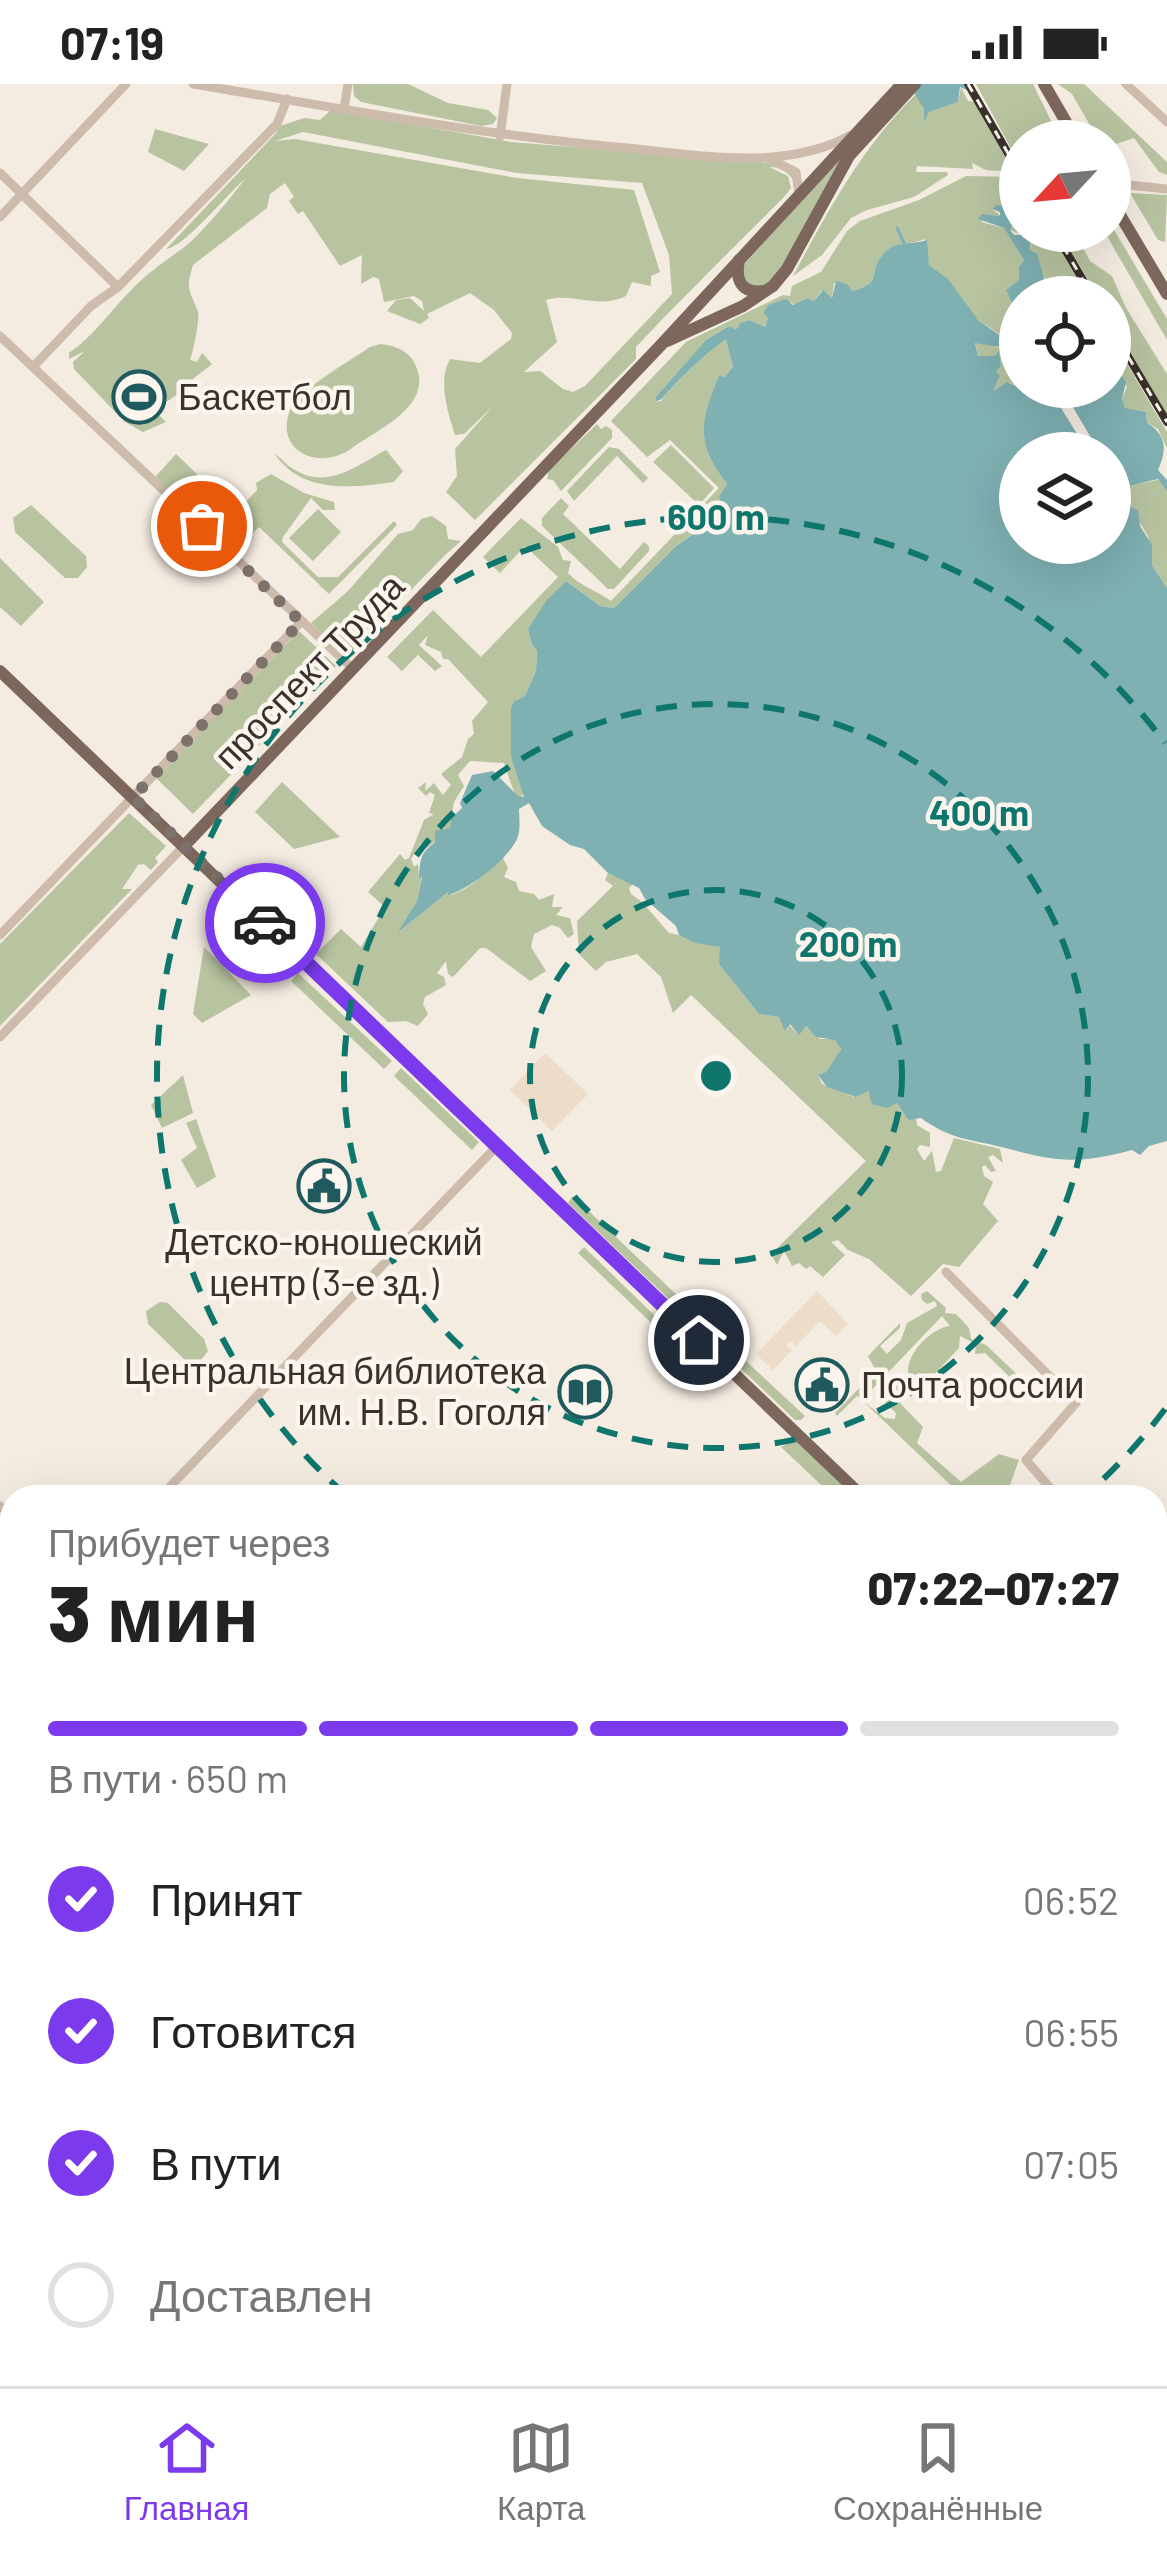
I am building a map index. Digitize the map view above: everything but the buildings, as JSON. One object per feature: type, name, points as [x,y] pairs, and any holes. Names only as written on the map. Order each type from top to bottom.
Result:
[{"type":"main road","name":"проспект Труда","points":[[661,345],[767,291],[787,269],[838,173],[902,84]]},
{"type":"main road","name":"проспект Труда","points":[[184,846],[661,345],[860,128],[915,84]]},
{"type":"main road","points":[[1045,84],[1065,120]]},
{"type":"main road","points":[[1131,233],[1167,294]]},
{"type":"main road","points":[[739,259],[737,274],[742,286],[752,292],[767,291]]},
{"type":"main road","points":[[0,671],[850,1485]]},
{"type":"street","points":[[0,217],[126,84]]},
{"type":"street","points":[[194,84],[500,136],[764,158],[822,148],[860,128]]},
{"type":"street","points":[[344,109],[348,84]]},
{"type":"street","points":[[500,136],[507,84]]},
{"type":"street","points":[[1126,84],[1167,122]]},
{"type":"street","points":[[33,367],[277,124],[287,99]]},
{"type":"street","points":[[764,158],[796,172],[801,185],[797,200]]},
{"type":"street","points":[[0,173],[118,287]]},
{"type":"street","points":[[1131,185],[1167,189]]},
{"type":"street","points":[[0,336],[352,669]]},
{"type":"street","points":[[0,935],[301,622]]},
{"type":"street","name":"проспект Труда","points":[[0,1037],[184,846]]},
{"type":"street","points":[[172,1485],[497,1146]]},
{"type":"street","points":[[946,1272],[1076,1402],[1026,1460],[1048,1485]]},
{"type":"green space","points":[[353,84],[408,84],[448,103],[488,110],[497,118],[481,126],[361,102],[354,96]]},
{"type":"green space","points":[[976,84],[1033,84],[1051,120],[999,120],[999,126]]},
{"type":"green space","points":[[1058,84],[1084,84],[1122,120],[1087,120],[1072,94]]},
{"type":"green space","points":[[961,87],[999,144],[999,171],[972,163],[973,169],[917,166],[916,172],[948,175],[914,197],[851,218],[822,255],[793,276],[848,180],[897,114],[917,93],[924,123],[929,112],[958,102]]},
{"type":"green space","points":[[331,110],[511,142],[761,162],[785,166],[794,173],[793,179],[782,168],[769,167],[788,176],[791,188],[785,196],[636,347],[636,359],[475,520],[446,492],[457,476],[455,449],[492,407],[464,434],[455,435],[445,377],[450,359],[480,363],[511,339],[512,333],[494,310],[470,293],[427,314],[429,318],[420,324],[387,311],[396,300],[410,298],[424,311],[422,301],[414,296],[384,302],[379,279],[361,284],[362,255],[340,266],[303,211],[298,214],[289,201],[294,197],[285,183],[270,194],[267,208],[193,265],[189,285],[198,316],[190,360],[197,362],[202,353],[212,364],[193,379],[197,402],[181,392],[166,402],[144,378],[141,382],[157,397],[152,408],[166,422],[143,432],[123,421],[129,415],[121,418],[74,369],[73,362],[85,351],[69,359],[69,353],[133,288],[206,226],[245,179],[194,230],[166,249],[277,127],[304,118],[320,120]],"holes":[[[303,132],[517,173],[642,183],[669,255],[672,294],[585,386],[573,392],[540,371],[524,372],[557,342],[546,300],[615,300],[626,296],[632,282],[651,286],[651,276],[660,272],[634,190],[517,178],[295,139],[275,141]]]},
{"type":"green space","points":[[1131,128],[1167,162],[1167,175],[1159,172]]},
{"type":"green space","points":[[155,129],[209,144],[184,171],[148,152]]},
{"type":"green space","points":[[848,149],[781,271],[766,285],[746,285],[742,267]]},
{"type":"green space","points":[[966,176],[999,177],[999,205],[992,209],[999,216],[988,215],[981,222],[999,227],[999,252],[1019,252],[1024,260],[1019,276],[999,276],[999,334],[974,316],[929,265],[925,239],[886,252],[871,282],[862,288],[853,291],[834,283],[832,298],[821,291],[814,301],[768,305],[763,313],[768,318],[765,327],[749,320],[736,331],[729,326],[706,340],[654,402],[661,401],[726,338],[733,367],[726,377],[719,377],[704,432],[710,457],[727,484],[719,496],[720,506],[708,524],[675,547],[614,608],[600,606],[566,581],[546,602],[528,629],[537,649],[536,671],[525,696],[511,707],[511,757],[524,793],[517,801],[504,763],[470,761],[458,775],[464,786],[454,802],[450,828],[427,848],[421,843],[411,859],[414,867],[418,864],[419,877],[422,875],[417,901],[397,933],[449,891],[450,895],[472,884],[502,856],[508,868],[504,877],[539,900],[554,894],[552,907],[563,907],[556,915],[570,918],[574,934],[568,938],[552,925],[534,934],[531,947],[546,971],[530,981],[486,948],[480,948],[453,977],[446,961],[437,973],[446,985],[425,997],[428,1014],[418,1026],[388,1022],[316,954],[341,929],[361,947],[385,907],[368,892],[400,854],[409,858],[424,820],[434,814],[429,813],[435,795],[426,796],[418,788],[426,782],[425,791],[434,783],[443,795],[451,785],[441,774],[462,757],[474,734],[472,721],[488,702],[441,652],[425,645],[428,635],[419,645],[442,666],[435,671],[418,655],[402,671],[387,657],[433,610],[481,657],[558,577],[525,546],[500,573],[483,557],[521,518],[558,547],[563,560],[571,561],[568,573],[573,578],[611,601],[719,488],[670,440],[647,457],[611,421],[686,342],[783,295],[790,296],[792,286],[821,272],[847,231],[860,221],[919,200]]},
{"type":"green space","points":[[1131,193],[1167,195],[1165,242],[1158,240]]},
{"type":"green space","points":[[1031,252],[1061,252],[1076,276],[1043,276]]},
{"type":"green space","points":[[1071,252],[1085,252],[1112,276],[1086,276]]},
{"type":"green space","points":[[1116,252],[1127,252],[1167,319],[1167,340],[1131,276]]},
{"type":"green space","points":[[1131,316],[1167,374],[1167,416],[1131,353]]},
{"type":"green space","points":[[975,342],[988,342],[998,348],[995,356],[978,356]]},
{"type":"green space","points":[[381,344],[403,351],[415,363],[419,383],[409,406],[339,455],[314,457],[294,446],[287,424],[295,402],[326,376]]},
{"type":"green space","points":[[1131,371],[1167,432],[1167,448],[1158,429],[1147,423],[1146,412],[1125,409],[1131,408]]},
{"type":"green space","points":[[597,424],[612,430],[612,438],[561,491],[547,479],[549,470]]},
{"type":"green space","points":[[671,445],[714,488],[699,505],[653,462]]},
{"type":"green space","points":[[609,447],[619,449],[648,478],[643,483],[617,456],[574,501],[567,491]]},
{"type":"green space","points":[[386,450],[403,471],[394,482],[361,486],[312,482],[298,476],[274,453],[295,470],[319,477],[342,473]]},
{"type":"green space","points":[[176,454],[233,509],[237,501],[246,502],[257,490],[256,483],[271,474],[304,493],[334,502],[335,510],[323,510],[311,498],[283,537],[282,542],[318,577],[338,577],[394,521],[397,525],[329,594],[259,527],[233,553],[155,477]]},
{"type":"green space","points":[[1162,479],[1167,491],[1167,588],[1152,565],[1148,536],[1131,509],[1131,486]]},
{"type":"green space","points":[[561,498],[569,506],[563,514],[620,569],[644,542],[649,546],[614,589],[608,589],[542,526],[542,518]]},
{"type":"green space","points":[[31,505],[86,556],[87,567],[78,578],[65,578],[15,532],[13,518]]},
{"type":"green space","points":[[318,509],[341,532],[313,561],[289,538]]},
{"type":"green space","points":[[432,516],[446,526],[448,539],[461,541],[346,657],[311,623],[348,591],[398,534]]},
{"type":"green space","points":[[0,558],[44,602],[21,626],[0,607]]},
{"type":"green space","points":[[299,631],[336,666],[193,814],[156,778]]},
{"type":"green space","points":[[282,782],[340,837],[294,849],[255,812]]},
{"type":"green space","points":[[129,813],[166,846],[155,858],[158,862],[151,870],[138,865],[122,889],[132,889],[0,1026],[0,944]]},
{"type":"green space","points":[[608,873],[633,884],[631,894],[669,933],[722,948],[719,964],[759,1014],[779,1017],[787,1031],[788,1024],[797,1033],[805,1026],[820,1039],[835,1039],[841,1049],[826,1072],[818,1075],[822,1084],[854,1097],[867,1091],[874,1103],[897,1103],[908,1120],[916,1118],[917,1125],[930,1133],[930,1147],[917,1149],[924,1161],[932,1151],[936,1172],[941,1171],[954,1138],[1000,1149],[1003,1163],[993,1155],[988,1157],[996,1171],[982,1167],[984,1176],[993,1182],[983,1204],[998,1221],[959,1267],[943,1264],[911,1296],[869,1259],[838,1240],[831,1242],[845,1255],[823,1277],[810,1266],[792,1266],[784,1251],[777,1265],[771,1254],[866,1161],[691,995],[673,1013],[661,977],[637,954],[606,962],[596,971],[579,954],[577,921],[613,886],[605,880]]},
{"type":"green space","points":[[204,947],[251,995],[202,1023],[193,1014]]},
{"type":"green space","points":[[298,973],[392,1061],[384,1069],[291,981]]},
{"type":"green space","points":[[401,1068],[479,1142],[472,1150],[394,1076]]},
{"type":"green space","points":[[183,1075],[193,1113],[162,1128],[151,1105]]},
{"type":"green space","points":[[196,1119],[216,1177],[197,1188],[181,1160],[197,1148],[186,1123]]},
{"type":"green space","points":[[573,1196],[724,1340],[715,1343],[568,1203]]},
{"type":"green space","points":[[584,1247],[688,1348],[683,1353],[578,1253]]},
{"type":"green space","points":[[927,1291],[946,1308],[945,1313],[956,1314],[969,1328],[971,1339],[986,1345],[1026,1387],[1021,1388],[985,1353],[975,1354],[976,1344],[960,1336],[959,1348],[928,1381],[910,1380],[913,1354],[934,1332],[950,1326],[942,1316],[862,1400],[857,1396],[837,1416],[876,1371],[868,1356],[900,1323],[880,1346],[887,1354],[901,1340],[907,1323],[937,1306],[935,1301],[927,1304],[922,1300],[921,1294]]},
{"type":"green space","points":[[160,1302],[168,1303],[204,1339],[208,1351],[201,1360],[185,1360],[148,1324],[146,1311]]},
{"type":"green space","points":[[732,1348],[805,1416],[795,1420],[731,1359]]},
{"type":"green space","points":[[898,1377],[910,1388],[900,1403],[923,1427],[917,1443],[961,1482],[999,1454],[1019,1460],[1010,1485],[951,1485],[864,1402],[885,1418],[895,1419],[896,1413],[879,1397]]},
{"type":"green space","points":[[795,1439],[844,1485],[821,1485],[781,1447]]},
{"type":"shaded area","points":[[545,1053],[588,1094],[552,1131],[510,1090]]},
{"type":"shaded area","points":[[817,1291],[848,1324],[836,1336],[820,1321],[796,1346],[790,1341],[786,1345],[792,1350],[773,1370],[756,1354]]},
{"type":"water","points":[[909,84],[970,84],[967,90],[960,87],[958,102],[929,112],[924,123],[924,109]]},
{"type":"water","points":[[982,214],[999,216],[999,226],[978,219]]},
{"type":"water","points":[[927,240],[929,265],[948,279],[978,320],[999,335],[999,347],[975,343],[978,356],[995,356],[999,351],[999,378],[993,391],[999,387],[999,408],[1061,408],[1076,432],[999,432],[999,564],[1131,564],[1131,506],[1138,510],[1140,526],[1152,545],[1152,565],[1167,588],[1167,1141],[1149,1146],[1140,1155],[1132,1150],[1090,1159],[1043,1157],[954,1135],[921,1118],[908,1120],[897,1103],[887,1108],[872,1104],[868,1091],[856,1097],[827,1087],[818,1075],[826,1072],[841,1049],[835,1040],[816,1037],[806,1026],[799,1035],[790,1024],[785,1031],[779,1017],[759,1014],[719,964],[720,947],[679,935],[639,888],[608,873],[584,849],[542,826],[529,803],[519,809],[517,839],[497,864],[467,887],[448,892],[397,933],[417,901],[422,856],[435,842],[435,831],[450,828],[472,775],[493,771],[524,797],[511,757],[511,707],[525,696],[536,671],[537,650],[528,629],[546,601],[566,581],[600,606],[614,608],[675,547],[708,524],[720,506],[719,496],[727,484],[710,456],[704,432],[719,376],[725,377],[733,367],[726,339],[654,402],[657,396],[706,340],[749,320],[765,327],[768,318],[763,313],[768,305],[786,299],[793,305],[808,298],[814,301],[823,290],[832,298],[836,281],[853,291],[863,287],[872,281],[886,251]]},
{"type":"water","points":[[1019,252],[1037,254],[1043,276],[1019,276],[1024,260]]},
{"type":"water","points":[[1073,408],[1146,412],[1147,423],[1163,444],[1158,470],[1167,480],[1167,491],[1158,479],[1131,486],[1131,432],[1088,432]]},
{"type":"waterway","points":[[897,228],[905,245]]},
{"type":"railway","points":[[968,84],[999,138]]},
{"type":"railway","points":[[1066,252],[1081,276]]},
{"type":"railway","points":[[1131,361],[1167,422]]},
{"type":"way so far","points":[[202,526],[301,622],[133,797],[265,923]]},
{"type":"place","name":"Баскетбол","points":[[139,397]]},
{"type":"place","name":"Детско-юношеский центр (3-е зд.)","points":[[324,1186]]},
{"type":"place","name":"Почта россии","points":[[822,1385]]},
{"type":"place","name":"Центральная библиотека им. Н.В. Гоголя","points":[[585,1392]]},
{"type":"route","points":[[265,923],[699,1340]]}]
